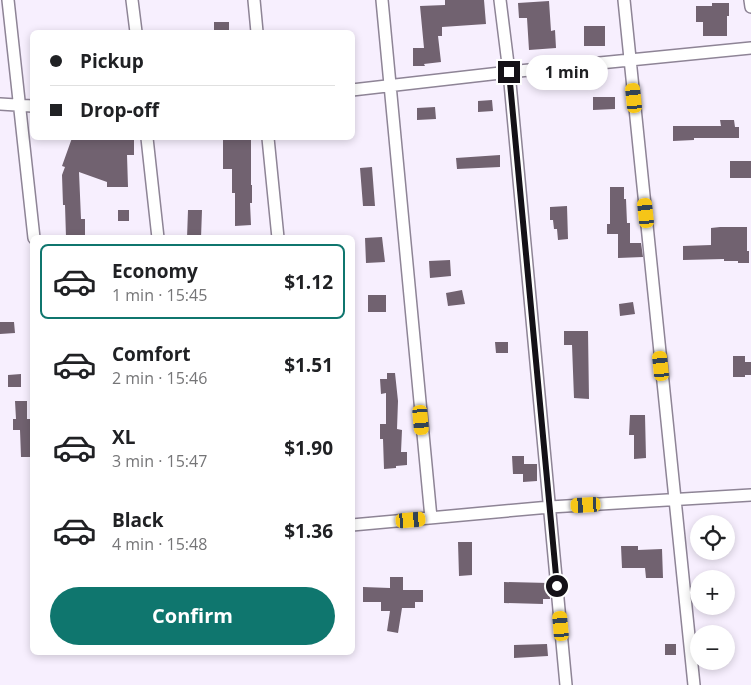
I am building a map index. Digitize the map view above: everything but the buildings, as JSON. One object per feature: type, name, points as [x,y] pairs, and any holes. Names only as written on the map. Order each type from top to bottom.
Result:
[{"type":"street","points":[[8,0],[34,235]]},
{"type":"street","points":[[132,0],[136,30]]},
{"type":"street","points":[[254,0],[257,30]]},
{"type":"street","points":[[382,0],[431,518]]},
{"type":"street","points":[[500,0],[509,72],[566,685]]},
{"type":"street","points":[[624,0],[694,685]]},
{"type":"street","points":[[750,0],[751,7]]},
{"type":"street","points":[[355,90],[751,48]]},
{"type":"street","points":[[0,104],[30,106]]},
{"type":"street","points":[[147,140],[158,235]]},
{"type":"street","points":[[268,140],[278,235]]},
{"type":"street","points":[[355,526],[550,507],[751,495]]},
{"type":"route","points":[[509,72],[557,586]]}]
